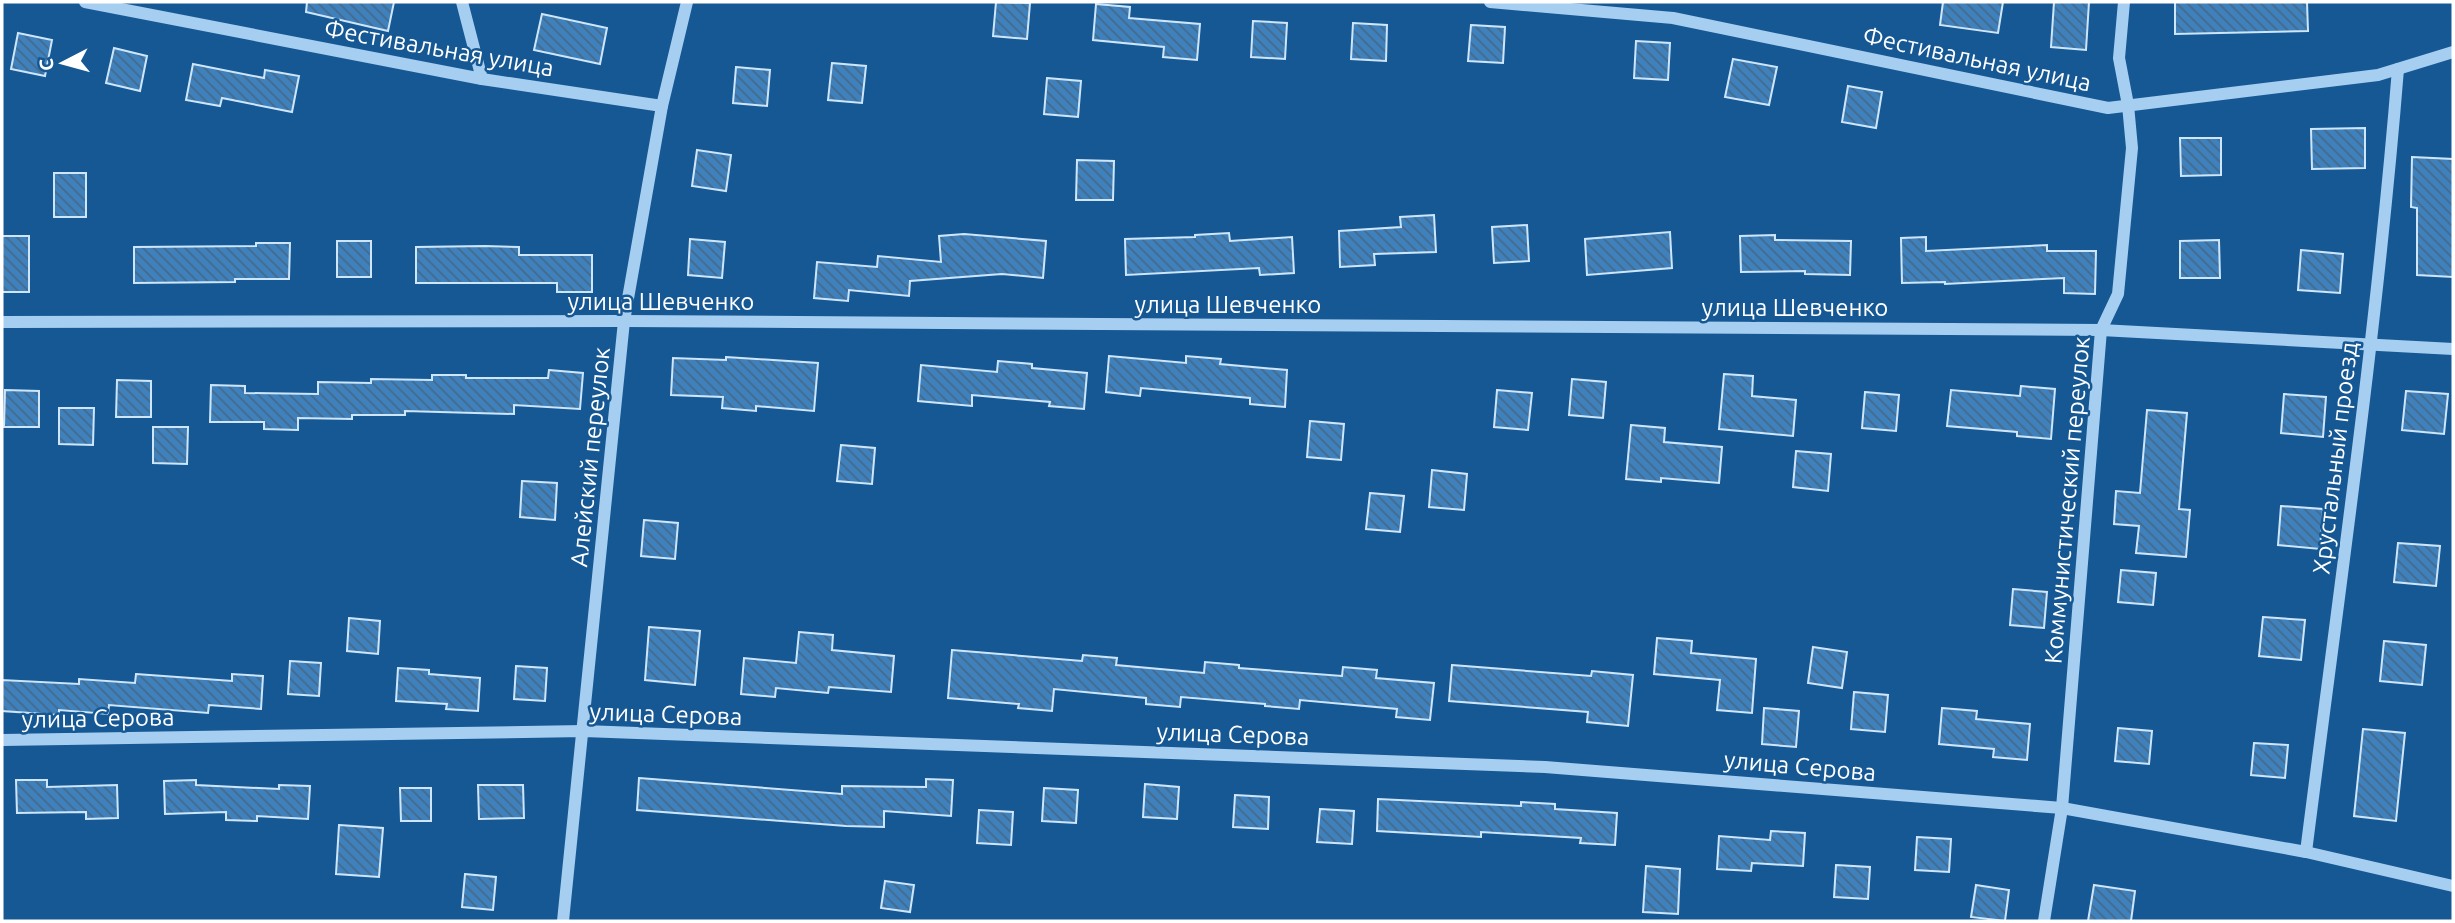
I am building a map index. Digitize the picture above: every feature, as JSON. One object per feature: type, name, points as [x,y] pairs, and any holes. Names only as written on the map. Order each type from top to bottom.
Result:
[{"type":"street","name":"Фестивальная улица","points":[[85,2],[482,79],[662,106]]},
{"type":"street","points":[[463,2],[482,79]]},
{"type":"street","name":"Алейский переулок","points":[[563,921],[624,321],[662,106],[687,2]]},
{"type":"street","name":"Фестивальная улица","points":[[1490,2],[1673,18],[2108,108],[2378,75],[2453,52]]},
{"type":"street","name":"Коммунистический переулок","points":[[2044,921],[2062,808],[2101,330],[2118,294],[2132,148],[2128,104],[2119,58],[2124,2]]},
{"type":"street","name":"Хрустальный проезд","points":[[2306,852],[2371,345],[2398,69]]},
{"type":"street","name":"улица Шевченко","points":[[2,322],[624,321],[2101,330],[2453,349]]},
{"type":"street","name":"улица Серова","points":[[2,740],[584,732],[1545,766],[2062,808],[2306,852],[2453,886]]},
{"type":"building","points":[[307,2],[394,2],[388,31],[306,12]]},
{"type":"building","points":[[996,2],[1030,3],[1027,39],[993,36]]},
{"type":"building","points":[[1943,2],[2003,2],[1998,33],[1940,25]]},
{"type":"building","points":[[2054,2],[2089,2],[2086,50],[2051,47]]},
{"type":"building","points":[[2175,2],[2307,2],[2308,31],[2175,34]]},
{"type":"building","points":[[1096,4],[1130,7],[1129,18],[1200,24],[1197,60],[1163,57],[1164,47],[1093,40]]},
{"type":"building","points":[[542,14],[607,28],[600,64],[534,50]]},
{"type":"building","points":[[1253,21],[1287,23],[1285,59],[1251,57]]},
{"type":"building","points":[[1353,23],[1387,25],[1386,61],[1351,59]]},
{"type":"building","points":[[1471,25],[1505,27],[1503,63],[1468,61]]},
{"type":"building","points":[[18,33],[52,40],[45,76],[11,69]]},
{"type":"building","points":[[1636,41],[1670,43],[1668,80],[1634,78]]},
{"type":"building","points":[[114,48],[147,56],[140,91],[106,83]]},
{"type":"building","points":[[1733,59],[1777,67],[1769,105],[1725,97]]},
{"type":"building","points":[[832,63],[866,66],[862,103],[828,100]]},
{"type":"building","points":[[193,64],[264,78],[265,70],[299,76],[292,112],[222,98],[220,106],[186,100]]},
{"type":"building","points":[[736,67],[770,70],[767,106],[733,103]]},
{"type":"building","points":[[1047,78],[1081,81],[1078,117],[1044,114]]},
{"type":"building","points":[[1848,86],[1882,92],[1876,128],[1842,122]]},
{"type":"building","points":[[2365,128],[2365,168],[2312,169],[2311,129]]},
{"type":"building","points":[[2180,138],[2221,138],[2221,175],[2181,176]]},
{"type":"building","points":[[697,150],[731,155],[726,191],[692,186]]},
{"type":"building","points":[[2412,157],[2453,159],[2453,277],[2417,275],[2417,208],[2411,207]]},
{"type":"building","points":[[1077,160],[1114,161],[1113,200],[1076,200]]},
{"type":"building","points":[[54,173],[86,173],[86,217],[54,217]]},
{"type":"building","points":[[1434,215],[1436,252],[1374,254],[1375,265],[1340,267],[1339,231],[1401,227],[1400,217]]},
{"type":"building","points":[[1527,225],[1529,261],[1494,263],[1492,227]]},
{"type":"building","points":[[1670,232],[1672,268],[1587,275],[1585,239]]},
{"type":"building","points":[[1229,233],[1230,241],[1292,237],[1294,273],[1260,275],[1259,268],[1126,275],[1125,239]]},
{"type":"building","points":[[964,234],[1046,241],[1043,278],[1002,274],[910,281],[909,296],[849,290],[848,301],[814,298],[817,262],[877,267],[878,256],[941,262],[939,236]]},
{"type":"building","points":[[1775,235],[1775,240],[1851,241],[1850,275],[1805,274],[1805,271],[1741,272],[1740,236]]},
{"type":"building","points":[[2,236],[29,236],[29,292],[2,292]]},
{"type":"building","points":[[1926,237],[1926,251],[2047,245],[2047,251],[2096,251],[2095,294],[2064,293],[2064,278],[1945,284],[1902,283],[1901,238]]},
{"type":"building","points":[[690,239],[725,242],[722,278],[688,275]]},
{"type":"building","points":[[2219,240],[2220,278],[2180,278],[2180,241]]},
{"type":"building","points":[[337,241],[371,241],[371,277],[337,277]]},
{"type":"building","points":[[256,243],[290,243],[289,279],[134,283],[134,247],[256,246]]},
{"type":"building","points":[[416,247],[519,247],[519,255],[592,255],[592,292],[557,292],[557,283],[416,283]]},
{"type":"building","points":[[2301,250],[2343,254],[2340,293],[2298,290]]},
{"type":"building","points":[[1109,356],[1186,363],[1186,356],[1221,359],[1220,364],[1287,370],[1285,407],[1250,404],[1250,398],[1141,388],[1140,396],[1106,392]]},
{"type":"building","points":[[726,357],[818,363],[814,411],[756,406],[756,411],[722,408],[723,397],[671,395],[673,358],[726,360]]},
{"type":"building","points":[[998,361],[1032,364],[1032,368],[1087,373],[1084,409],[1049,406],[1050,402],[972,395],[972,406],[918,401],[921,365],[997,372]]},
{"type":"building","points":[[549,370],[583,373],[580,409],[514,405],[514,414],[405,411],[405,415],[352,415],[352,419],[298,418],[298,430],[264,429],[264,422],[210,422],[211,385],[245,386],[245,393],[318,394],[318,382],[432,380],[432,375],[466,375],[466,378],[548,378]]},
{"type":"building","points":[[1724,374],[1753,376],[1752,396],[1796,400],[1793,436],[1719,429]]},
{"type":"building","points":[[1572,379],[1606,382],[1603,418],[1569,415]]},
{"type":"building","points":[[117,380],[151,381],[151,417],[116,417]]},
{"type":"building","points":[[2021,386],[2055,389],[2051,439],[2017,436],[2017,432],[1947,426],[1951,390],[2020,396]]},
{"type":"building","points":[[5,390],[39,391],[39,427],[4,427]]},
{"type":"building","points":[[1497,390],[1532,393],[1528,430],[1494,427]]},
{"type":"building","points":[[2406,391],[2448,394],[2444,434],[2402,430]]},
{"type":"building","points":[[1865,392],[1899,395],[1896,431],[1862,428]]},
{"type":"building","points":[[2284,394],[2326,397],[2323,437],[2281,433]]},
{"type":"building","points":[[59,408],[94,408],[93,445],[59,444]]},
{"type":"building","points":[[2147,410],[2187,413],[2179,509],[2190,510],[2186,557],[2136,553],[2139,526],[2114,524],[2116,491],[2140,493]]},
{"type":"building","points":[[1310,421],[1344,424],[1341,460],[1307,457]]},
{"type":"building","points":[[1631,425],[1665,428],[1664,442],[1722,447],[1719,483],[1661,478],[1661,482],[1626,479]]},
{"type":"building","points":[[153,427],[188,427],[187,464],[153,463]]},
{"type":"building","points":[[841,445],[875,448],[872,484],[837,481]]},
{"type":"building","points":[[1796,451],[1831,454],[1828,491],[1793,487]]},
{"type":"building","points":[[1432,470],[1467,474],[1464,510],[1429,507]]},
{"type":"building","points":[[522,481],[557,483],[555,520],[520,517]]},
{"type":"building","points":[[1370,493],[1404,496],[1400,532],[1366,529]]},
{"type":"building","points":[[2281,506],[2323,509],[2320,549],[2278,545]]},
{"type":"building","points":[[644,520],[678,523],[675,559],[641,556]]},
{"type":"building","points":[[2398,543],[2440,546],[2436,586],[2394,582]]},
{"type":"building","points":[[2121,570],[2156,573],[2153,605],[2118,602]]},
{"type":"building","points":[[2013,589],[2047,592],[2044,628],[2010,625]]},
{"type":"building","points":[[2263,617],[2305,620],[2301,660],[2259,656]]},
{"type":"building","points":[[349,618],[380,621],[378,654],[347,651]]},
{"type":"building","points":[[649,627],[700,631],[695,685],[645,680]]},
{"type":"building","points":[[799,632],[833,635],[832,650],[894,656],[891,692],[829,687],[828,693],[776,688],[775,697],[741,694],[744,658],[796,663]]},
{"type":"building","points":[[1657,638],[1692,641],[1691,653],[1756,659],[1752,713],[1717,710],[1720,680],[1654,674]]},
{"type":"building","points":[[2384,641],[2426,645],[2422,685],[2380,681]]},
{"type":"building","points":[[1813,647],[1847,652],[1842,688],[1808,683]]},
{"type":"building","points":[[952,650],[1082,661],[1083,655],[1117,658],[1116,665],[1204,673],[1205,662],[1239,665],[1239,668],[1342,676],[1343,667],[1377,670],[1376,678],[1434,683],[1430,720],[1396,717],[1397,709],[1300,700],[1299,709],[1181,697],[1180,707],[1146,704],[1146,698],[1054,689],[1052,711],[1018,708],[1019,704],[948,698]]},
{"type":"building","points":[[290,661],[321,663],[319,696],[288,694]]},
{"type":"building","points":[[1452,665],[1591,676],[1592,671],[1633,675],[1628,726],[1587,722],[1588,712],[1449,701]]},
{"type":"building","points":[[516,666],[547,668],[545,701],[514,699]]},
{"type":"building","points":[[398,668],[429,670],[429,674],[480,678],[478,711],[446,709],[447,704],[396,701]]},
{"type":"building","points":[[136,674],[232,681],[232,674],[263,676],[261,709],[209,705],[208,713],[109,705],[108,714],[59,710],[59,715],[2,711],[2,680],[79,684],[79,679],[135,683]]},
{"type":"building","points":[[1854,692],[1888,695],[1885,732],[1851,729]]},
{"type":"building","points":[[1764,708],[1799,711],[1796,747],[1762,744]]},
{"type":"building","points":[[1942,708],[1977,711],[1976,719],[2030,724],[2027,760],[1993,757],[1994,749],[1939,744]]},
{"type":"building","points":[[2118,728],[2152,731],[2149,764],[2115,761]]},
{"type":"building","points":[[2363,729],[2405,733],[2396,821],[2354,816]]},
{"type":"building","points":[[2254,743],[2288,745],[2285,778],[2251,775]]},
{"type":"building","points":[[639,778],[842,794],[842,786],[926,787],[926,779],[953,780],[951,816],[884,811],[884,827],[637,810]]},
{"type":"building","points":[[16,780],[47,780],[47,787],[117,785],[118,818],[86,819],[86,812],[17,813]]},
{"type":"building","points":[[196,780],[196,785],[279,789],[279,785],[310,786],[308,819],[257,816],[257,821],[226,820],[226,812],[165,814],[164,781]]},
{"type":"building","points":[[1145,784],[1179,787],[1177,819],[1143,817]]},
{"type":"building","points":[[478,785],[523,785],[524,818],[479,819]]},
{"type":"building","points":[[400,788],[431,788],[431,821],[401,821]]},
{"type":"building","points":[[1044,788],[1078,790],[1076,823],[1042,821]]},
{"type":"building","points":[[1235,795],[1269,797],[1268,829],[1233,827]]},
{"type":"building","points":[[1378,799],[1521,806],[1521,802],[1555,804],[1555,809],[1617,813],[1615,845],[1580,843],[1581,838],[1481,832],[1481,837],[1377,831]]},
{"type":"building","points":[[1320,809],[1354,811],[1352,844],[1317,842]]},
{"type":"building","points":[[979,810],[1013,812],[1011,845],[977,843]]},
{"type":"building","points":[[339,825],[383,828],[379,877],[336,874]]},
{"type":"building","points":[[1771,831],[1805,833],[1803,866],[1752,863],[1751,871],[1717,869],[1719,836],[1770,840]]},
{"type":"building","points":[[1917,837],[1951,839],[1949,872],[1915,870]]},
{"type":"building","points":[[1836,865],[1870,867],[1868,899],[1834,897]]},
{"type":"building","points":[[1646,866],[1680,869],[1678,914],[1643,912]]},
{"type":"building","points":[[465,874],[496,877],[493,910],[462,907]]},
{"type":"building","points":[[885,881],[914,885],[910,912],[881,908]]},
{"type":"building","points":[[1976,885],[2009,890],[2005,921],[1971,917]]},
{"type":"building","points":[[2094,885],[2135,891],[2131,921],[2088,921]]}]
